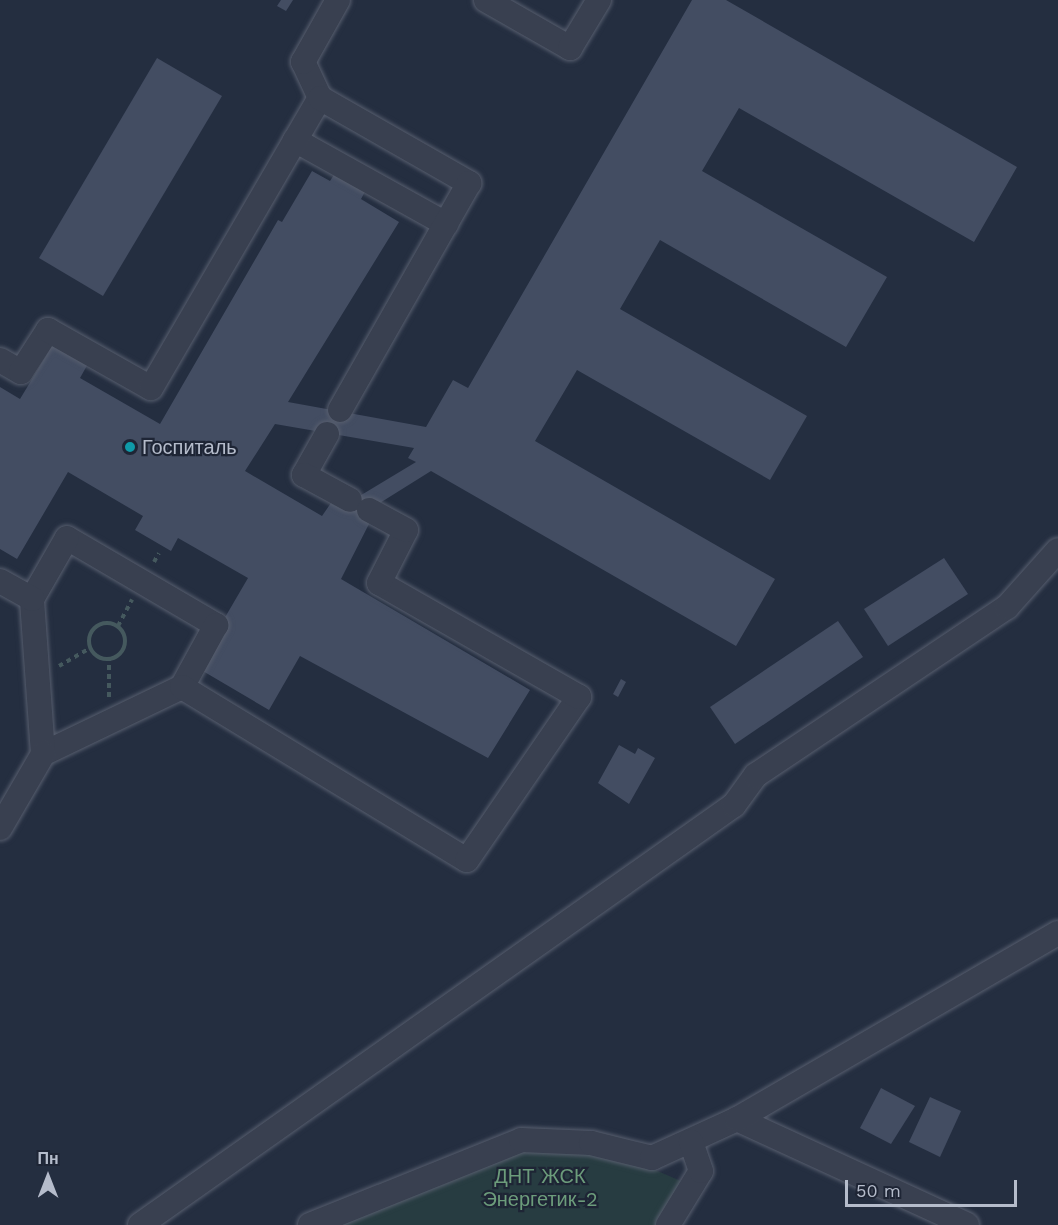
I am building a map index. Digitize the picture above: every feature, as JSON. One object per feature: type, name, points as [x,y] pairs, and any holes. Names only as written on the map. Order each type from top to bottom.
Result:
[{"type":"street","points":[[339,0],[303,62],[320,98],[469,183],[340,410]]},
{"type":"street","points":[[486,0],[570,48],[599,0]]},
{"type":"street","points":[[0,360],[21,372],[48,330],[151,388],[320,98]]},
{"type":"street","points":[[295,140],[446,224]]},
{"type":"street","points":[[182,687],[467,860],[579,697],[379,583],[406,530],[304,475],[327,434]]},
{"type":"street","points":[[0,828],[43,754],[32,599],[67,538],[216,625],[182,687],[43,754]]},
{"type":"street","points":[[140,1225],[734,805],[756,775],[1007,607],[1058,550]]},
{"type":"street","points":[[0,581],[32,599]]},
{"type":"street","points":[[310,1225],[521,1140],[591,1143],[652,1158],[737,1119],[1058,933]]},
{"type":"street","points":[[737,1119],[967,1225]]},
{"type":"street","points":[[668,1225],[701,1171],[691,1142]]},
{"type":"path","points":[[106,622],[118,626],[125,642],[120,654],[109,659],[98,657],[90,648],[88,637],[95,627],[106,622]]},
{"type":"path","points":[[38,678],[90,648]]},
{"type":"path","points":[[109,659],[109,722]]},
{"type":"green space","name":"ДНТ ЖСК Энергетик-2","points":[[526,1148],[627,1158],[688,1184],[668,1225],[328,1225]]},
{"type":"building","points":[[281,0],[293,0],[286,11],[277,6]]},
{"type":"building","points":[[692,0],[726,0],[1017,167],[974,242],[739,108],[702,171],[887,277],[846,347],[660,240],[620,309],[807,416],[770,480],[577,370],[535,441],[775,579],[736,646],[431,471],[359,516],[370,522],[341,579],[530,690],[488,758],[300,656],[269,710],[196,667],[248,578],[178,538],[171,551],[135,530],[143,516],[68,472],[17,559],[0,549],[0,387],[20,399],[55,341],[89,362],[80,378],[160,424],[278,220],[282,222],[312,171],[330,181],[337,170],[367,188],[361,199],[399,222],[288,402],[426,427],[453,380],[468,388]],"holes":[[[275,424],[414,448],[408,458],[416,462],[343,506],[333,500],[322,516],[245,471]]]},
{"type":"building","points":[[157,58],[222,96],[103,296],[39,258]]},
{"type":"building","points":[[944,558],[968,594],[888,646],[864,609]]},
{"type":"building","points":[[838,621],[863,657],[735,744],[710,707]]},
{"type":"building","points":[[621,679],[626,682],[618,697],[613,694]]},
{"type":"building","points":[[619,745],[635,754],[638,748],[655,758],[629,804],[598,783]]},
{"type":"building","points":[[881,1088],[915,1106],[891,1144],[860,1128]]},
{"type":"building","points":[[930,1097],[961,1111],[940,1157],[909,1142]]},
{"type":"place","name":"Госпиталь","points":[[130,447]]}]
